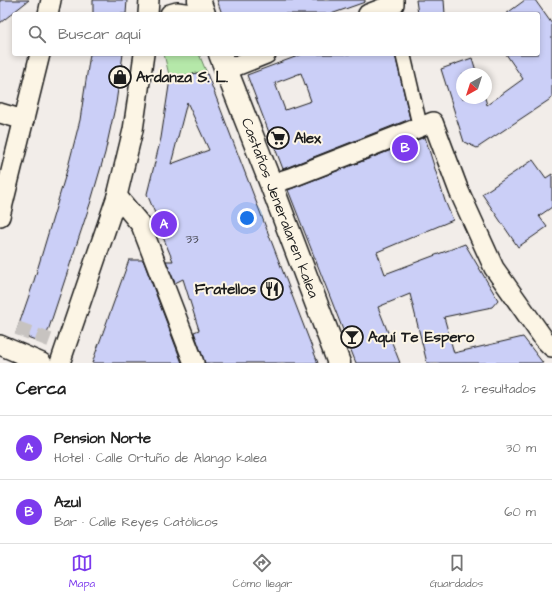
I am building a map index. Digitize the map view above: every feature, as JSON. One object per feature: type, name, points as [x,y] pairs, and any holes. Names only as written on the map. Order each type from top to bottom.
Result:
[{"type":"street","points":[[48,12],[51,0]]},
{"type":"street","points":[[148,12],[149,0]]},
{"type":"street","points":[[199,0],[203,12]]},
{"type":"street","points":[[373,12],[394,4],[394,0]]},
{"type":"street","points":[[0,216],[40,56]]},
{"type":"street","points":[[60,363],[117,196],[133,130],[144,56]]},
{"type":"street","points":[[223,62],[255,56]]},
{"type":"street","points":[[404,56],[426,120],[494,268],[544,339],[552,347]]},
{"type":"street","name":"Castaños Jeneralaren kalea","points":[[223,62],[339,363]]},
{"type":"street","points":[[0,113],[24,120]]},
{"type":"street","points":[[271,184],[290,178],[426,120]]},
{"type":"street","points":[[117,196],[141,225],[194,363]]},
{"type":"street","points":[[0,345],[42,363]]},
{"type":"green space","points":[[164,56],[200,56],[206,71],[170,79]]},
{"type":"building","points":[[0,0],[29,0],[12,12],[0,23]]},
{"type":"building","points":[[93,0],[127,0],[126,12],[93,12]]},
{"type":"building","points":[[217,0],[365,0],[365,2],[337,12],[221,12]]},
{"type":"building","points":[[416,0],[444,0],[445,12],[418,12]]},
{"type":"building","points":[[525,0],[535,0],[552,24],[552,98],[477,148],[464,142],[441,69],[472,58],[475,68],[456,68],[456,104],[492,104],[492,101],[523,79],[507,56],[540,56],[540,12],[509,12]]},
{"type":"building","points":[[90,56],[123,56],[116,103],[105,153],[91,201],[44,343],[16,333],[33,284],[68,167],[80,120]]},
{"type":"building","points":[[298,56],[395,56],[410,119],[283,169],[247,75]],"holes":[[[301,73],[311,101],[285,110],[275,83]]]},
{"type":"building","points":[[206,71],[318,363],[205,363],[194,332],[199,330],[183,279],[175,283],[166,261],[173,261],[155,218],[157,218],[147,194],[161,138],[170,79]],"holes":[[[187,102],[209,150],[171,164]]]},
{"type":"building","points":[[425,137],[445,201],[453,220],[377,252],[385,274],[465,244],[498,300],[492,307],[444,317],[454,353],[523,337],[543,363],[427,363],[410,294],[378,307],[400,363],[356,363],[288,190]]},
{"type":"building","points":[[533,160],[546,178],[552,174],[552,207],[539,216],[547,227],[518,247],[482,194]]},
{"type":"building","points":[[129,260],[143,260],[182,363],[92,363]]},
{"type":"tunnel","points":[[17,328],[52,341]]},
{"type":"place","name":"Ardanza S. L.","points":[[120,77]]},
{"type":"place","name":"Alex","points":[[278,138]]},
{"type":"place","name":"Azul","points":[[405,148]]},
{"type":"place","name":"Pension Norte","points":[[164,224]]},
{"type":"place","name":"Fratellos","points":[[272,289]]},
{"type":"place","name":"Aquí Te Espero","points":[[352,337]]}]
